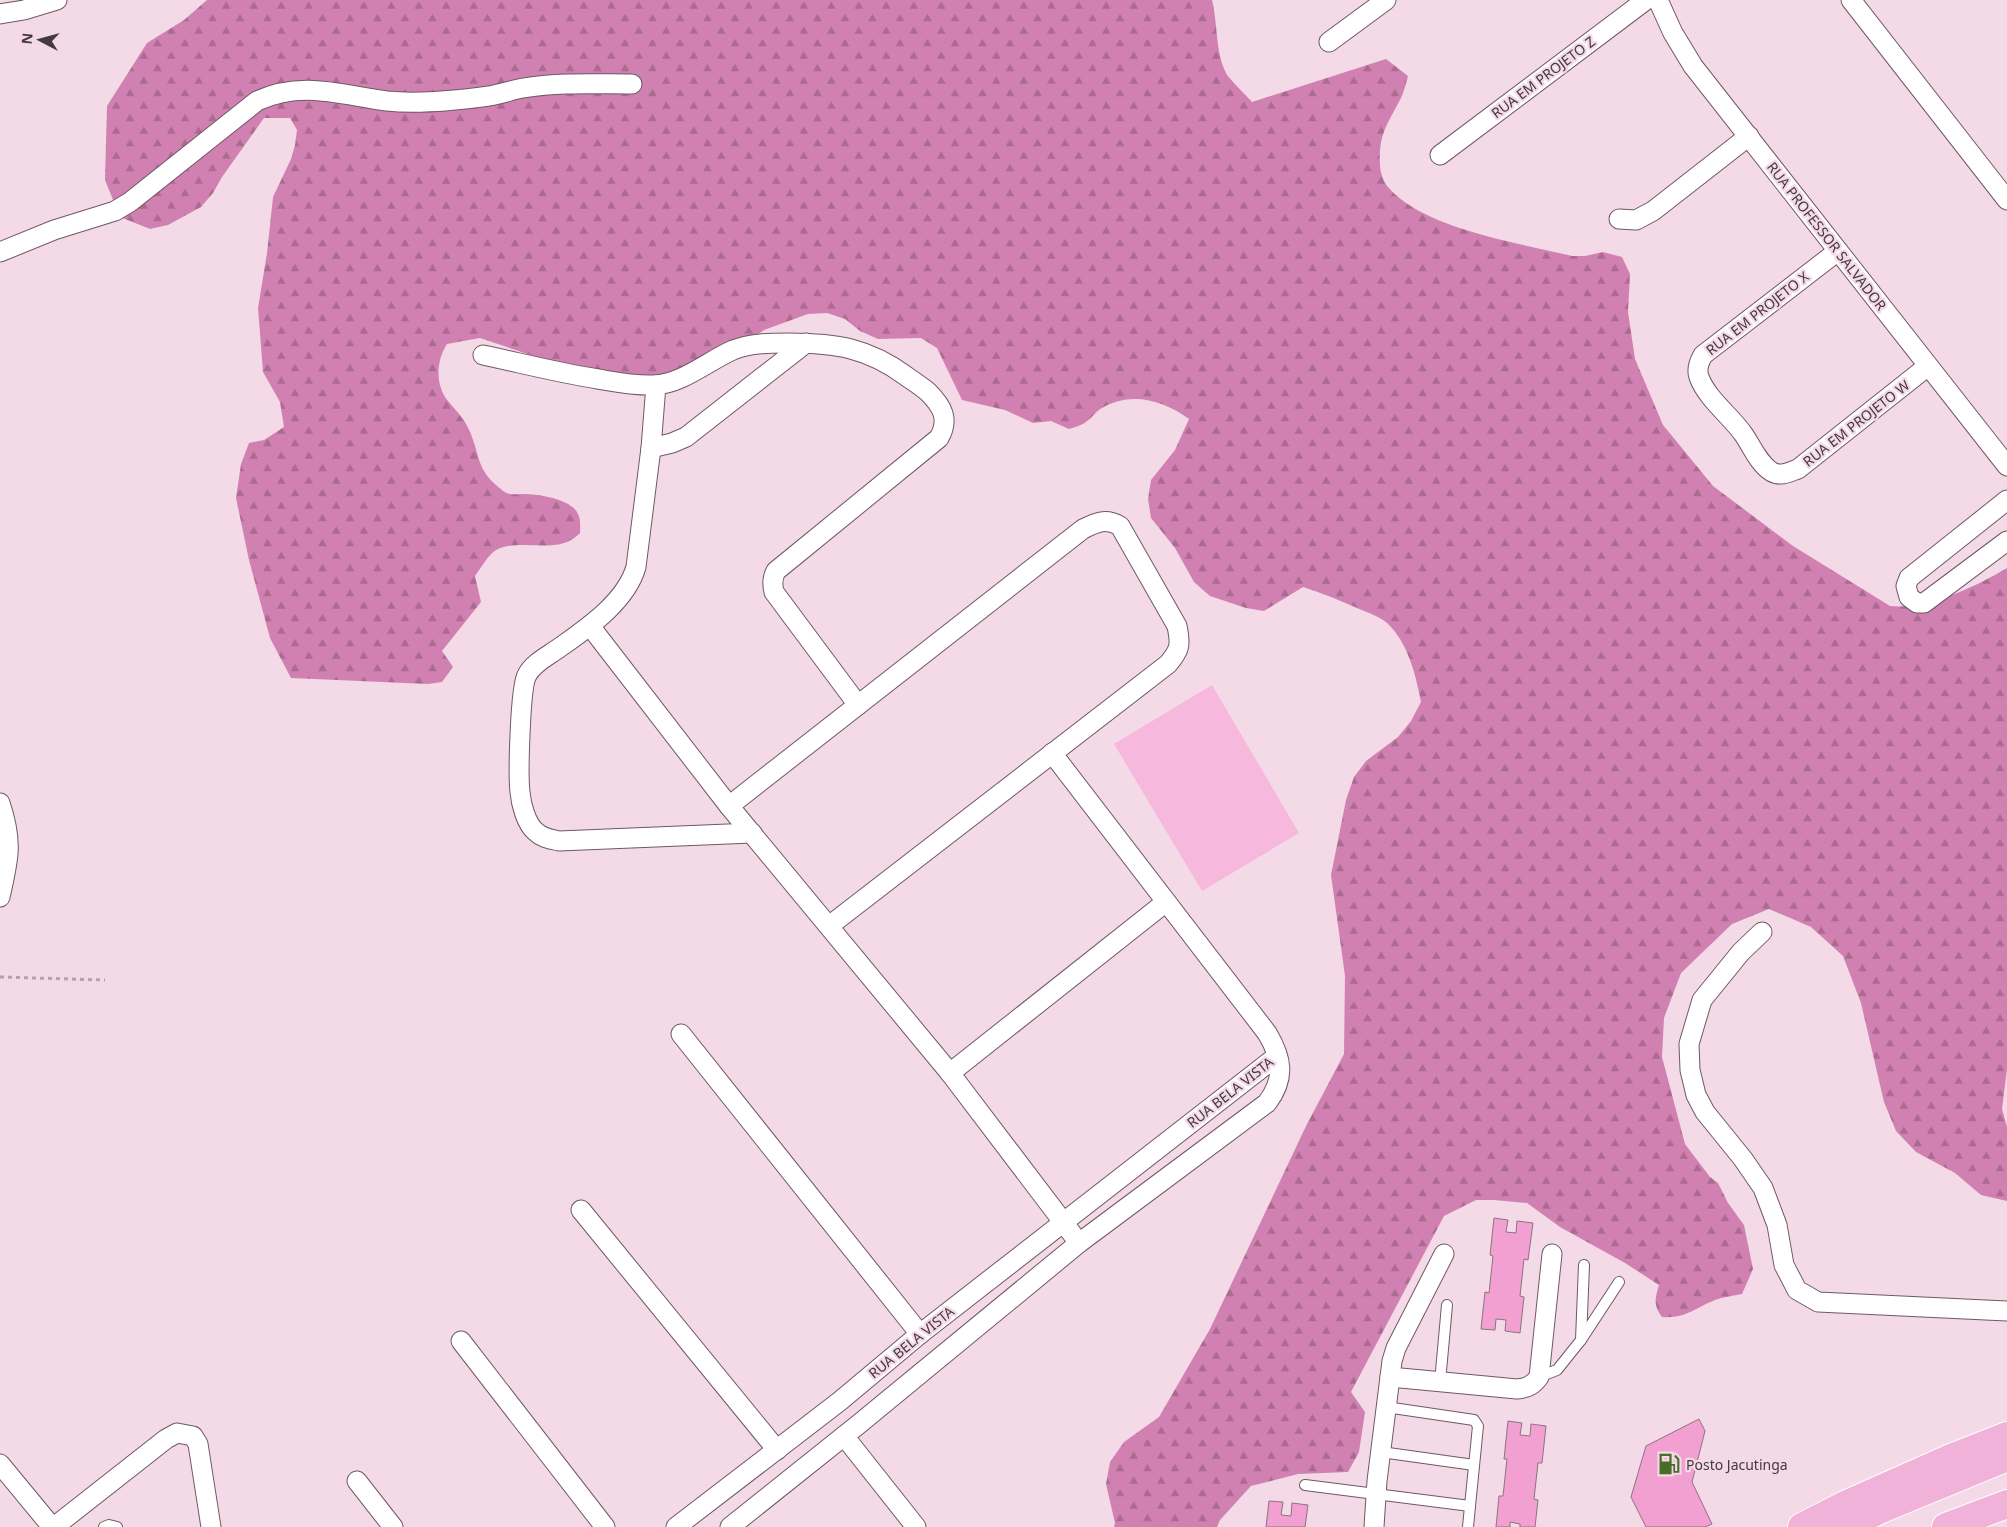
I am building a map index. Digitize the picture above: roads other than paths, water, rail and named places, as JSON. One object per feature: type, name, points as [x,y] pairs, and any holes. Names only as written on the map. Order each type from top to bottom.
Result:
[{"type":"main road","points":[[1802,1527],[1845,1505],[1951,1458],[2007,1436]]},
{"type":"main road","points":[[1844,1527],[1881,1509],[2007,1457]]},
{"type":"main road","points":[[1946,1527],[2007,1504]]},
{"type":"street","points":[[0,14],[24,10],[57,0]]},
{"type":"street","points":[[1330,42],[1386,0]]},
{"type":"street","name":"RUA EM PROJETO Z","points":[[1440,155],[1646,0]]},
{"type":"street","name":"RUA PROFESSOR SALVADOR","points":[[1658,0],[1673,33],[1693,66],[2007,466]]},
{"type":"street","points":[[1851,0],[2007,200]]},
{"type":"street","points":[[0,252],[54,230],[115,212],[257,101],[272,94],[297,89],[390,101],[436,101],[489,96],[523,88],[571,83],[632,84]]},
{"type":"street","points":[[1619,219],[1636,220],[1653,211],[1749,136]]},
{"type":"street","name":"RUA EM PROJETO X","points":[[1703,386],[1698,374],[1702,355],[1838,250]]},
{"type":"street","points":[[651,448],[672,443],[686,437],[806,343]]},
{"type":"street","points":[[483,355],[580,376],[628,384],[656,385],[677,379],[731,351],[748,345],[806,343],[840,346],[866,353],[887,362],[927,392],[940,407],[945,418],[945,428],[939,438],[776,571],[773,577],[774,592],[858,705]]},
{"type":"street","name":"RUA EM PROJETO W","points":[[1703,386],[1743,433],[1763,464],[1773,473],[1784,474],[1798,469],[1928,366]]},
{"type":"street","points":[[656,385],[651,448],[636,567],[632,580],[590,626],[536,664],[526,676],[522,693],[520,793],[526,818],[534,830],[545,838],[559,840],[752,833]]},
{"type":"street","points":[[2007,500],[1909,578],[1906,586],[1909,597],[1917,603],[1924,602],[2007,541]]},
{"type":"street","points":[[729,806],[1083,529],[1095,522],[1105,521],[1113,522],[1120,526],[1177,626],[1180,640],[1178,652],[1168,664],[829,926]]},
{"type":"street","points":[[590,626],[729,806],[950,1073],[1079,1243]]},
{"type":"street","points":[[1052,753],[1267,1033],[1277,1056]]},
{"type":"street","points":[[0,803],[7,825],[9,858],[0,896]]},
{"type":"street","points":[[950,1073],[1166,902]]},
{"type":"street","points":[[1762,932],[1741,952],[1702,1000],[1689,1044],[1690,1070],[1696,1094],[1705,1112],[1743,1159],[1763,1188],[1777,1225],[1784,1265],[1797,1290],[1818,1302],[2007,1311]]},
{"type":"street","points":[[681,1034],[920,1334]]},
{"type":"street","name":"RUA BELA VISTA","points":[[676,1527],[840,1401],[920,1334],[1063,1221],[1277,1056]]},
{"type":"street","name":"RUA BELA VISTA","points":[[730,1527],[859,1424],[1079,1243],[1268,1103],[1280,1079],[1277,1056]]},
{"type":"street","points":[[581,1210],[777,1450]]},
{"type":"street","points":[[1374,1527],[1386,1407],[1396,1348],[1444,1254]]},
{"type":"street","points":[[1390,1377],[1517,1389],[1524,1389],[1533,1384],[1539,1377],[1552,1254]]},
{"type":"street","points":[[461,1341],[605,1527]]},
{"type":"street","points":[[840,1401],[859,1424]]},
{"type":"street","points":[[0,1464],[53,1527],[166,1439],[177,1433],[193,1436],[198,1444],[212,1527]]},
{"type":"street","points":[[844,1436],[916,1527]]},
{"type":"street","points":[[356,1481],[393,1527]]},
{"type":"lane","points":[[1581,1340],[1584,1264]]},
{"type":"lane","points":[[1539,1377],[1557,1370],[1581,1340],[1619,1282]]},
{"type":"lane","points":[[1440,1382],[1447,1305]]},
{"type":"lane","points":[[1386,1407],[1474,1420],[1478,1426],[1468,1527]]},
{"type":"lane","points":[[1381,1452],[1474,1465]]},
{"type":"lane","points":[[1305,1486],[1470,1506]]},
{"type":"lane","points":[[104,1527],[109,1524],[117,1527]]},
{"type":"place","name":"Posto Jacutinga","points":[[1669,1464]]}]
